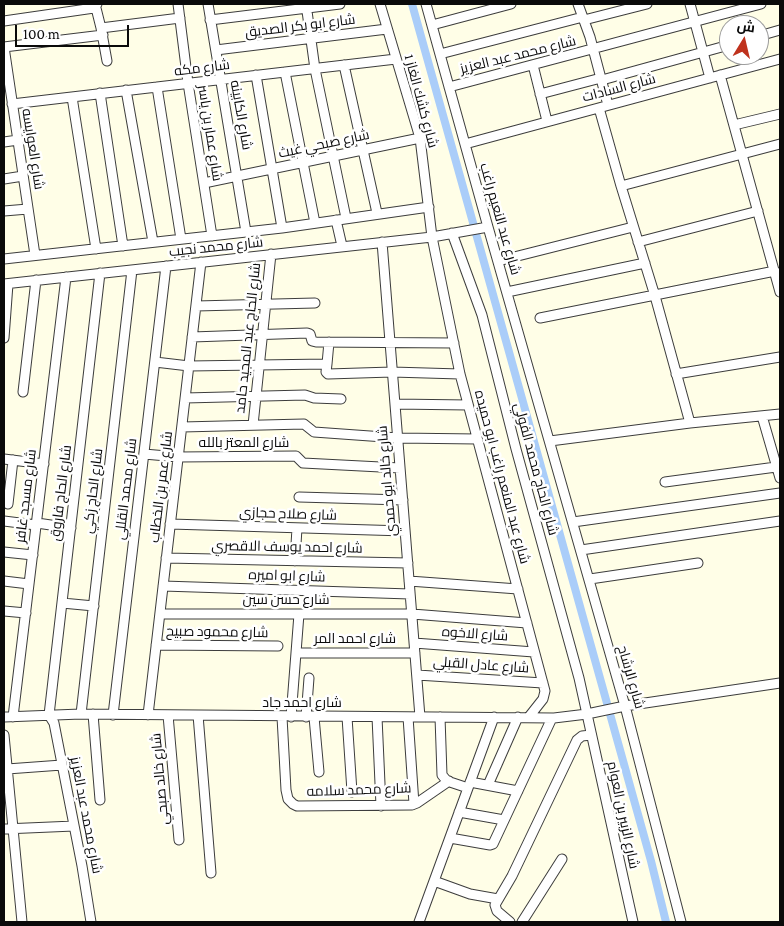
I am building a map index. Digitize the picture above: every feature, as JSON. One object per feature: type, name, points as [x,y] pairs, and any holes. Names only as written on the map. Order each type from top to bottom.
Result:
[{"type":"street","name":"شارع عمار بن ياسر","points":[[178,4],[188,83],[212,236]]},
{"type":"street","name":"شارع الكابينه","points":[[208,4],[246,232]]},
{"type":"street","points":[[210,20],[307,6],[340,4]]},
{"type":"street","name":"شارع كشك الغاز 1","points":[[380,4],[420,138],[432,237]]},
{"type":"street","name":"شارع عبد النعيم راغب","points":[[426,4],[550,441]]},
{"type":"street","points":[[432,25],[511,4]]},
{"type":"street","points":[[578,4],[594,50],[601,79],[603,106],[621,186],[655,296],[690,422]]},
{"type":"street","points":[[440,54],[647,4]]},
{"type":"street","points":[[690,4],[710,78]]},
{"type":"street","name":"شارع محمد عبد العزيز","points":[[449,87],[594,50],[761,4]]},
{"type":"street","points":[[4,21],[96,6],[107,61]]},
{"type":"street","points":[[307,6],[315,68],[333,156],[341,219],[342,246]]},
{"type":"street","points":[[4,47],[180,18]]},
{"type":"street","name":"شارع ابو بكر الصديق","points":[[216,50],[387,29]]},
{"type":"street","name":"شارع العوايسه","points":[[4,47],[10,105],[18,140],[36,255]]},
{"type":"street","points":[[540,94],[719,48]]},
{"type":"street","name":"شارع مكه","points":[[10,105],[396,59]]},
{"type":"street","name":"شارع السادات","points":[[465,144],[780,59]]},
{"type":"street","points":[[344,65],[377,213]]},
{"type":"street","points":[[533,65],[547,122]]},
{"type":"street","points":[[285,72],[315,223]]},
{"type":"street","points":[[256,75],[282,228]]},
{"type":"street","points":[[720,75],[780,292]]},
{"type":"street","points":[[156,87],[181,239]]},
{"type":"street","points":[[126,90],[153,242]]},
{"type":"street","points":[[100,93],[123,246]]},
{"type":"street","points":[[72,97],[96,248]]},
{"type":"street","points":[[734,125],[780,114]]},
{"type":"street","name":"شارع صبحي غيث","points":[[204,182],[272,170],[420,138]]},
{"type":"street","points":[[4,142],[18,140]]},
{"type":"street","points":[[621,186],[780,144]]},
{"type":"street","points":[[4,179],[23,176]]},
{"type":"street","name":"شارع محمد نجيب","points":[[4,259],[282,228],[428,207]]},
{"type":"street","points":[[4,211],[28,208]]},
{"type":"street","points":[[638,242],[758,211]]},
{"type":"street","name":"شارع محمد نجيب","points":[[6,284],[432,237],[488,226]]},
{"type":"street","points":[[498,261],[634,228]]},
{"type":"street","name":"شارع الحاج محمد الفولي","points":[[454,232],[482,315],[513,440],[579,678],[587,714]]},
{"type":"street","name":"شارع عبد المنعم راغب ابو حميده","points":[[432,237],[460,374],[543,683],[545,697],[528,718]]},
{"type":"street","name":"شارع خالد ابو حمدي","points":[[382,242],[420,717]]},
{"type":"street","name":"شارع الحاج عبد المجيد حامد","points":[[252,425],[271,254]]},
{"type":"street","name":"شارع عمر بن الخطاب","points":[[148,715],[201,262]]},
{"type":"street","points":[[507,292],[645,263]]},
{"type":"street","name":"شارع محمد القللي","points":[[113,715],[166,266]]},
{"type":"street","name":"شارع الحاج زكي","points":[[81,714],[132,270]]},
{"type":"street","points":[[540,318],[775,271]]},
{"type":"street","name":"شارع الحاج فاروق","points":[[49,715],[100,274]]},
{"type":"street","name":"شارع مسجد غافر","points":[[9,717],[26,613],[66,277]]},
{"type":"street","points":[[23,392],[36,280]]},
{"type":"street","points":[[4,338],[6,284]]},
{"type":"street","points":[[196,306],[316,303]]},
{"type":"street","points":[[192,337],[308,333],[313,341],[454,343]]},
{"type":"street","points":[[329,342],[326,372],[328,374],[392,372],[460,374]]},
{"type":"street","points":[[676,374],[780,357]]},
{"type":"street","points":[[155,362],[189,366],[327,364]]},
{"type":"street","points":[[185,398],[304,395],[314,398],[340,398]]},
{"type":"street","points":[[395,404],[468,405]]},
{"type":"street","points":[[550,441],[690,422],[780,414]]},
{"type":"street","points":[[762,416],[780,478]]},
{"type":"street","points":[[182,427],[304,424],[314,432],[398,438],[477,439]]},
{"type":"street","name":"شارع الرشاح","points":[[550,441],[625,706],[681,922]]},
{"type":"street","name":"شارع المعتز بالله","points":[[144,454],[178,457],[296,456],[303,463],[400,468]]},
{"type":"street","points":[[8,504],[6,490],[8,460],[44,464]]},
{"type":"street","points":[[665,482],[776,467]]},
{"type":"street","points":[[573,522],[780,493]]},
{"type":"street","points":[[299,498],[403,500]]},
{"type":"street","points":[[581,550],[780,521]]},
{"type":"street","points":[[4,522],[71,528]]},
{"type":"street","name":"شارع صلاح حجازي","points":[[170,524],[405,531]]},
{"type":"street","points":[[295,561],[297,528]]},
{"type":"street","points":[[4,552],[33,555]]},
{"type":"street","name":"شارع احمد يوسف الاقصري","points":[[166,558],[408,563]]},
{"type":"street","points":[[590,579],[698,563]]},
{"type":"street","points":[[4,581],[29,584]]},
{"type":"street","points":[[409,581],[518,589]]},
{"type":"street","name":"شارع ابو اميره","points":[[163,586],[410,594]]},
{"type":"street","points":[[62,603],[94,606]]},
{"type":"street","points":[[4,611],[26,613]]},
{"type":"street","name":"شارع حسن سين","points":[[160,614],[412,614],[527,623]]},
{"type":"street","points":[[286,717],[296,653],[299,614]]},
{"type":"street","name":"شارع محمود صبيح","points":[[156,644],[278,646]]},
{"type":"street","name":"شارع الاخوه","points":[[414,648],[534,652]]},
{"type":"street","name":"شارع احمد المر","points":[[296,653],[414,648]]},
{"type":"street","name":"شارع عادل القبلي","points":[[417,675],[543,683]]},
{"type":"street","points":[[309,678],[310,717],[319,772]]},
{"type":"street","name":"شارع احمد جاد","points":[[9,717],[93,714],[552,718],[780,683]]},
{"type":"street","points":[[93,714],[100,800]]},
{"type":"street","name":"شارع الزبير بن العوام","points":[[587,714],[633,922]]},
{"type":"street","name":"شارع محمد عبد العزيز","points":[[49,715],[54,723],[91,922]]},
{"type":"street","name":"شارع خالد صبحي","points":[[168,715],[179,840]]},
{"type":"street","points":[[198,715],[211,873]]},
{"type":"street","name":"شارع محمد سلامه","points":[[286,717],[286,790],[288,800],[297,806],[414,804],[449,782]]},
{"type":"street","points":[[347,717],[352,792]]},
{"type":"street","points":[[377,717],[381,806]]},
{"type":"street","points":[[408,717],[414,804]]},
{"type":"street","points":[[440,717],[442,773],[445,779],[449,782],[488,785],[518,791]]},
{"type":"street","points":[[422,922],[434,881],[494,717]]},
{"type":"street","points":[[488,785],[518,718]]},
{"type":"street","points":[[450,838],[491,845],[552,718]]},
{"type":"street","points":[[4,735],[7,769],[8,829],[22,922]]},
{"type":"street","points":[[510,922],[495,908],[498,899],[512,876],[577,740],[582,736],[591,735]]},
{"type":"street","points":[[7,769],[62,765]]},
{"type":"street","points":[[459,812],[504,820]]},
{"type":"street","points":[[8,829],[74,826]]},
{"type":"street","points":[[522,922],[562,859]]},
{"type":"street","points":[[434,881],[470,894],[498,899]]},
{"type":"waterway","points":[[412,4],[651,861],[666,922]]}]
